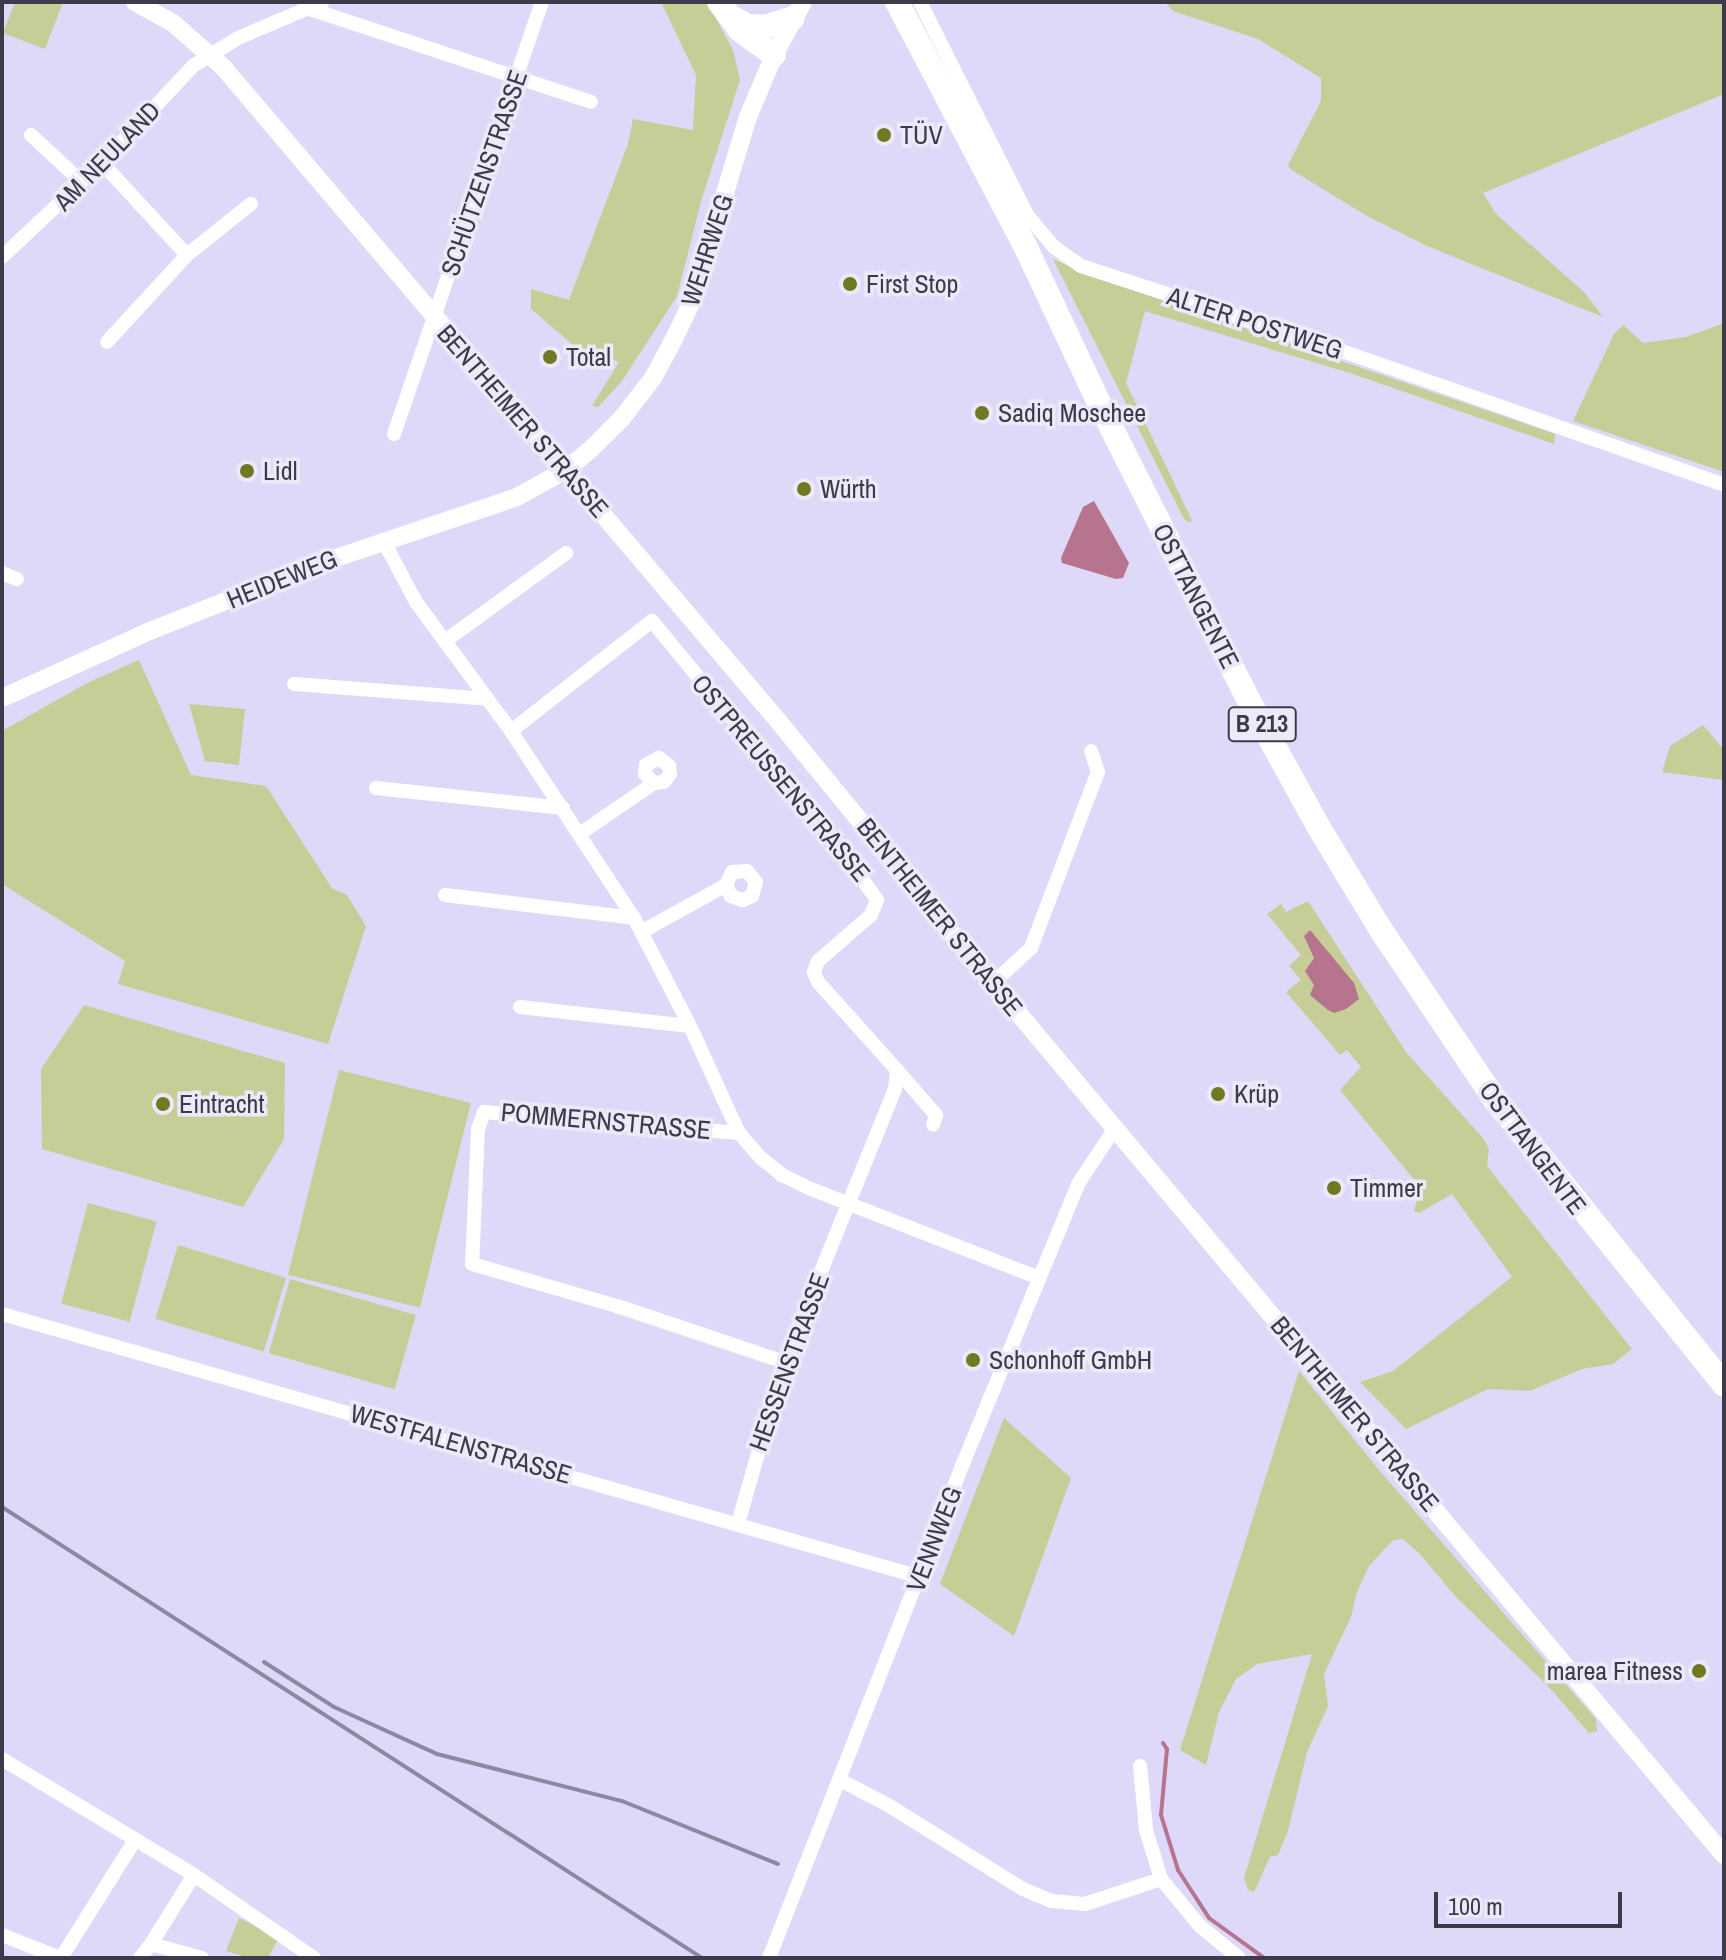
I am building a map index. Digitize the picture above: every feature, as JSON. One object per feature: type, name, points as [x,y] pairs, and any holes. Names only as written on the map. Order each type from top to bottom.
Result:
[{"type":"main road","name":"OSTTANGENTE","points":[[897,2],[1027,250],[1099,403],[1241,685],[1318,826],[1381,930],[1496,1101],[1724,1385]]},
{"type":"main road","points":[[722,8],[748,26],[765,27],[798,10]]},
{"type":"main road","points":[[722,8],[740,30],[774,55]]},
{"type":"street","name":"BENTHEIMER STRASSE","points":[[135,2],[173,23],[209,54],[566,470],[1724,1855]]},
{"type":"street","points":[[209,54],[323,2]]},
{"type":"street","name":"SCHÜTZENSTRASSE","points":[[394,434],[542,2]]},
{"type":"street","name":"ALTER POSTWEG","points":[[920,2],[1027,215],[1054,247],[1081,266],[1342,351],[1724,485]]},
{"type":"street","points":[[307,8],[591,102]]},
{"type":"street","name":"WEHRWEG","points":[[566,470],[622,418],[653,378],[674,339],[693,299],[748,117],[774,55],[798,10]]},
{"type":"street","name":"AM NEULAND","points":[[2,257],[102,163],[209,54]]},
{"type":"street","points":[[31,135],[82,182]]},
{"type":"street","points":[[102,163],[187,255]]},
{"type":"street","points":[[107,342],[187,255],[251,204]]},
{"type":"street","name":"HEIDEWEG","points":[[2,698],[150,631],[383,540],[431,528],[502,502],[566,470]]},
{"type":"street","points":[[383,540],[403,581],[581,833],[638,925],[690,1026],[739,1133],[782,1175],[1039,1278]]},
{"type":"street","points":[[445,641],[566,553]]},
{"type":"street","points":[[2,573],[17,579]]},
{"type":"street","name":"OSTPREUSSENSTRASSE","points":[[511,731],[652,621],[875,893],[877,900],[871,915],[818,961],[814,972],[818,982],[897,1070]]},
{"type":"street","points":[[294,684],[487,699]]},
{"type":"street","points":[[993,983],[1031,948],[1098,772],[1091,751]]},
{"type":"street","points":[[581,833],[654,783]]},
{"type":"street","points":[[376,788],[563,808]]},
{"type":"street","points":[[445,895],[638,925],[726,885]]},
{"type":"street","points":[[520,1007],[690,1026]]},
{"type":"street","points":[[897,1070],[936,1115],[933,1125]]},
{"type":"street","points":[[848,1203],[895,1089],[897,1070]]},
{"type":"street","name":"POMMERNSTRASSE","points":[[739,1133],[484,1112],[478,1129],[472,1264],[617,1306],[784,1362]]},
{"type":"street","name":"VENNWEG","points":[[769,1958],[1082,1174],[1115,1128]]},
{"type":"street","name":"HESSENSTRASSE","points":[[738,1523],[784,1362],[848,1203]]},
{"type":"street","name":"WESTFALENSTRASSE","points":[[2,1314],[920,1577]]},
{"type":"street","points":[[2,1759],[194,1875],[314,1958]]},
{"type":"street","points":[[1140,1766],[1146,1830],[1161,1879],[1200,1926],[1239,1958]]},
{"type":"street","points":[[842,1781],[888,1805],[1023,1889],[1051,1901],[1069,1905],[1096,1902],[1161,1879]]},
{"type":"street","points":[[2,1935],[60,1958],[135,1840]]},
{"type":"street","points":[[140,1958],[194,1875]]},
{"type":"street","points":[[151,1944],[202,1958]]},
{"type":"green space","points":[[15,2],[63,2],[45,49],[3,33]]},
{"type":"green space","points":[[661,2],[707,2],[733,50],[740,80],[702,198],[677,296],[622,381],[598,407],[592,406],[619,362],[572,344],[531,309],[531,289],[569,300],[628,144],[633,119],[693,130],[696,75]]},
{"type":"green space","points":[[1165,2],[1724,2],[1724,94],[1483,193],[1496,214],[1585,293],[1603,317],[1427,246],[1369,217],[1290,169],[1288,165],[1321,101],[1321,78],[1258,39],[1173,11]]},
{"type":"green space","points":[[1053,259],[1086,274],[1555,434],[1554,444],[1356,375],[1145,311],[1126,383],[1192,520],[1190,523],[1184,519]]},
{"type":"green space","points":[[1724,323],[1724,472],[1573,421],[1614,334],[1623,325],[1643,343],[1686,337]]},
{"type":"green space","points":[[139,660],[191,775],[266,786],[332,888],[347,895],[366,926],[328,1044],[118,984],[125,961],[2,884],[2,731],[89,682]]},
{"type":"green space","points":[[189,704],[245,709],[239,765],[205,761]]},
{"type":"green space","points":[[1703,725],[1724,750],[1724,780],[1662,772],[1670,746]]},
{"type":"green space","points":[[1308,901],[1406,1052],[1482,1137],[1489,1148],[1487,1166],[1632,1349],[1613,1364],[1582,1369],[1530,1391],[1488,1389],[1406,1429],[1360,1382],[1393,1371],[1512,1277],[1452,1194],[1419,1213],[1414,1211],[1419,1191],[1416,1182],[1340,1090],[1361,1067],[1347,1050],[1340,1055],[1286,992],[1301,980],[1289,966],[1301,955],[1267,914],[1281,904],[1286,912]]},
{"type":"green space","name":"Eintracht","points":[[84,1005],[285,1063],[284,1139],[243,1207],[42,1149],[41,1069]]},
{"type":"green space","points":[[339,1070],[471,1103],[420,1308],[288,1275]]},
{"type":"green space","points":[[88,1203],[157,1221],[130,1322],[61,1303]]},
{"type":"green space","points":[[178,1245],[286,1278],[264,1352],[155,1319]]},
{"type":"green space","points":[[290,1279],[416,1315],[395,1389],[269,1353]]},
{"type":"green space","points":[[1299,1371],[1379,1470],[1596,1719],[1597,1731],[1589,1733],[1548,1686],[1456,1597],[1419,1553],[1403,1539],[1393,1540],[1369,1566],[1357,1592],[1351,1617],[1324,1674],[1328,1706],[1307,1752],[1288,1831],[1278,1855],[1270,1857],[1254,1892],[1248,1890],[1244,1878],[1312,1654],[1257,1664],[1236,1679],[1219,1712],[1206,1765],[1180,1750]]},
{"type":"green space","points":[[1004,1418],[1071,1478],[1014,1636],[940,1584]]},
{"type":"green space","points":[[239,1918],[279,1938],[268,1958],[250,1958],[226,1951]]},
{"type":"shaded area","points":[[1094,501],[1129,563],[1123,578],[1116,579],[1062,563],[1061,558],[1083,507]]},
{"type":"shaded area","points":[[1310,930],[1354,983],[1359,999],[1346,1009],[1334,1013],[1310,995],[1314,985],[1305,971],[1314,958],[1304,936]]},
{"type":"waterway","points":[[1163,1743],[1167,1749],[1161,1815],[1178,1870],[1209,1918],[1264,1958]]},
{"type":"railway","points":[[2,1507],[702,1958]]},
{"type":"railway","points":[[264,1662],[334,1707],[437,1754],[622,1801],[778,1864]]},
{"type":"place","name":"TÜV","points":[[884,135]]},
{"type":"place","name":"First Stop","points":[[850,284]]},
{"type":"place","name":"Total","points":[[550,357]]},
{"type":"place","name":"Sadiq Moschee","points":[[982,413]]},
{"type":"place","name":"Lidl","points":[[247,471]]},
{"type":"place","name":"Würth","points":[[804,489]]},
{"type":"place","name":"Krüp","points":[[1218,1094]]},
{"type":"place","name":"Eintracht","points":[[163,1104]]},
{"type":"place","name":"Timmer","points":[[1334,1188]]},
{"type":"place","name":"Schonhoff GmbH","points":[[973,1360]]},
{"type":"place","name":"marea Fitness","points":[[1699,1671]]}]
